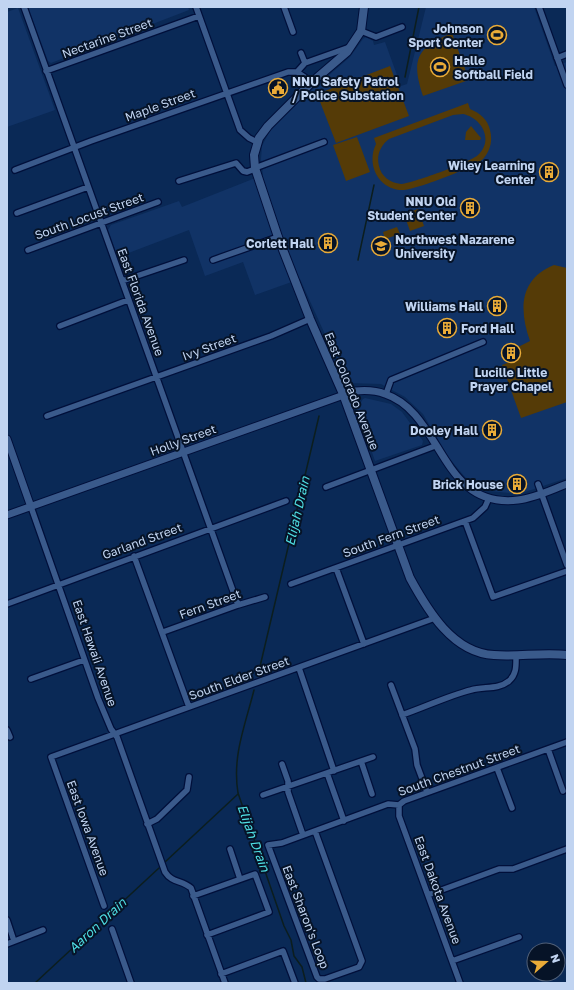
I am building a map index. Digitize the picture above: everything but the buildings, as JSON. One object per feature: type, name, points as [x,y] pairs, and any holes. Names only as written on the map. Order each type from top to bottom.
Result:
[{"type":"main road","points":[[255,168],[254,155],[257,142],[268,126],[312,82],[347,52],[361,31],[364,7]]},
{"type":"main road","name":"East Colorado Avenue","points":[[255,168],[278,237],[310,319],[343,394],[410,578],[435,618],[456,640],[474,651],[495,656],[567,655]]},
{"type":"street","name":"East Florida Avenue","points":[[24,7],[88,186],[100,224],[157,377],[238,605]]},
{"type":"street","points":[[196,7],[240,130],[249,138],[257,142]]},
{"type":"street","points":[[284,7],[293,32]]},
{"type":"street","points":[[538,7],[567,85]]},
{"type":"street","name":"Nectarine Street","points":[[46,72],[199,16]]},
{"type":"street","points":[[361,31],[376,37],[402,27]]},
{"type":"street","points":[[312,82],[297,72],[305,63],[350,47]]},
{"type":"street","points":[[301,53],[305,63]]},
{"type":"street","points":[[557,58],[567,54]]},
{"type":"street","name":"Maple Street","points":[[15,170],[226,93],[288,72],[297,72]]},
{"type":"street","points":[[179,181],[236,163],[247,172],[324,142]]},
{"type":"street","points":[[17,213],[88,186]]},
{"type":"street","name":"South Locust Street","points":[[28,250],[158,202]]},
{"type":"street","points":[[213,260],[278,237]]},
{"type":"street","points":[[122,281],[184,260]]},
{"type":"street","points":[[60,326],[128,300]]},
{"type":"street","name":"Ivy Street","points":[[47,416],[271,336],[310,319]]},
{"type":"street","points":[[386,394],[391,380],[483,342]]},
{"type":"street","name":"Holly Street","points":[[7,515],[343,394],[355,391],[370,390],[386,394],[403,404],[416,417],[455,476],[464,485],[489,498]]},
{"type":"street","name":"East Hawaii Avenue","points":[[7,439],[59,584],[84,660],[110,729],[114,734],[165,872],[168,878],[176,882],[185,883],[190,888],[193,896]]},
{"type":"street","points":[[326,487],[435,446]]},
{"type":"street","points":[[538,484],[567,565]]},
{"type":"street","points":[[489,498],[518,500],[542,494],[567,484]]},
{"type":"street","name":"South Fern Street","points":[[291,584],[466,521],[479,514],[489,498]]},
{"type":"street","name":"Garland Street","points":[[7,604],[286,501]]},
{"type":"street","points":[[466,521],[493,598],[567,571]]},
{"type":"street","points":[[134,556],[163,632],[189,707]]},
{"type":"street","points":[[336,568],[364,644]]},
{"type":"street","name":"Fern Street","points":[[163,632],[265,597]]},
{"type":"street","name":"South Elder Street","points":[[51,757],[435,618]]},
{"type":"street","points":[[402,715],[468,691],[492,688],[509,681],[514,676],[516,670],[516,655]]},
{"type":"street","points":[[31,679],[84,660]]},
{"type":"street","points":[[299,668],[334,771]]},
{"type":"street","points":[[391,686],[427,792]]},
{"type":"street","points":[[7,730],[10,737]]},
{"type":"street","name":"South Chestnut Street","points":[[268,845],[315,831],[388,804],[400,804],[427,792],[567,742]]},
{"type":"street","points":[[548,749],[563,791]]},
{"type":"street","name":"East Iowa Avenue","points":[[51,757],[104,906]]},
{"type":"street","points":[[263,794],[288,787],[373,757]]},
{"type":"street","points":[[361,761],[372,794]]},
{"type":"street","points":[[282,764],[288,781],[288,792],[303,835]]},
{"type":"street","points":[[497,768],[512,808]]},
{"type":"street","points":[[327,773],[344,821]]},
{"type":"street","points":[[147,824],[157,819],[186,790],[189,777]]},
{"type":"street","name":"East Dakota Avenue","points":[[400,804],[399,816],[460,983]]},
{"type":"street","name":"East Sharon's Loop","points":[[268,845],[316,977],[319,979],[325,979],[359,967],[362,961],[315,831]]},
{"type":"street","points":[[230,849],[240,879]]},
{"type":"street","points":[[428,895],[499,869],[513,868],[567,849]]},
{"type":"street","points":[[207,935],[269,912],[255,874],[193,896],[224,983]]},
{"type":"street","points":[[7,920],[14,941]]},
{"type":"street","points":[[112,929],[131,983]]},
{"type":"street","points":[[7,944],[43,930]]},
{"type":"street","points":[[452,961],[519,937]]},
{"type":"street","points":[[221,974],[283,951],[295,983]]},
{"type":"shaded area","points":[[28,7],[188,7],[189,10],[51,63],[48,61]]},
{"type":"shaded area","name":"Northwest Nazarene University","points":[[426,7],[534,7],[555,66],[567,62],[567,478],[519,494],[489,491],[465,477],[449,458],[423,414],[405,397],[381,384],[347,383],[300,279],[255,295],[243,262],[205,276],[189,230],[118,257],[108,230],[111,225],[179,201],[182,207],[263,175],[261,159],[262,146],[274,123],[350,57],[366,37],[373,41],[374,45],[385,42],[401,86],[407,84]]},
{"type":"shaded area","points":[[18,8],[55,110],[7,127],[7,12]]},
{"type":"shaded area","name":"Halle Softball Field","points":[[452,33],[468,77],[466,81],[423,96],[417,73],[417,64],[420,57],[424,50],[431,44]]},
{"type":"shaded area","points":[[390,66],[409,116],[336,143],[317,94]]},
{"type":"shaded area","points":[[468,103],[470,109],[485,120],[489,126],[491,134],[490,146],[487,153],[478,163],[431,182],[403,190],[394,189],[387,186],[376,174],[372,160],[376,144],[374,138]],"holes":[[[463,114],[476,120],[484,130],[485,143],[483,149],[478,155],[440,172],[401,184],[390,181],[380,170],[378,162],[379,154],[382,147],[389,139],[453,115]]]},
{"type":"shaded area","points":[[471,126],[481,138],[480,140],[465,140],[466,132]]},
{"type":"shaded area","points":[[357,137],[370,172],[346,181],[333,145]]},
{"type":"shaded area","points":[[418,209],[424,226],[410,231],[404,214]]},
{"type":"shaded area","points":[[397,227],[400,234],[385,239],[383,232]]},
{"type":"shaded area","points":[[554,265],[567,268],[567,402],[521,418],[502,365],[519,358],[516,348],[530,341],[524,318],[525,297],[528,287],[534,278],[542,271]]},
{"type":"shaded area","points":[[365,398],[391,404],[402,412],[423,441],[422,445],[375,461],[357,409]]},
{"type":"waterway","name":"Elijah Drain","points":[[405,77],[419,7]]},
{"type":"waterway","name":"Elijah Drain","points":[[358,260],[374,185]]},
{"type":"waterway","name":"Elijah Drain","points":[[258,675],[319,416]]},
{"type":"waterway","name":"Elijah Drain","points":[[254,690],[240,741],[237,766],[238,793],[284,926],[291,940],[294,956],[302,967],[306,983]]},
{"type":"waterway","name":"Aaron Drain","points":[[165,862],[238,794]]},
{"type":"waterway","name":"Aaron Drain","points":[[35,983],[159,868]]},
{"type":"place","name":"Johnson Sport Center","points":[[497,35]]},
{"type":"place","name":"Halle Softball Field","points":[[440,67]]},
{"type":"place","name":"NNU Safety Patrol / Police Substation","points":[[278,88]]},
{"type":"place","name":"Wiley Learning Center","points":[[549,172]]},
{"type":"place","name":"NNU Old Student Center","points":[[470,208]]},
{"type":"place","name":"Corlett Hall","points":[[328,243]]},
{"type":"place","name":"Northwest Nazarene University","points":[[381,246]]},
{"type":"place","name":"Williams Hall","points":[[497,306]]},
{"type":"place","name":"Ford Hall","points":[[447,328]]},
{"type":"place","name":"Lucille Little Prayer Chapel","points":[[511,353]]},
{"type":"place","name":"Dooley Hall","points":[[492,430]]},
{"type":"place","name":"Brick House","points":[[517,484]]}]
